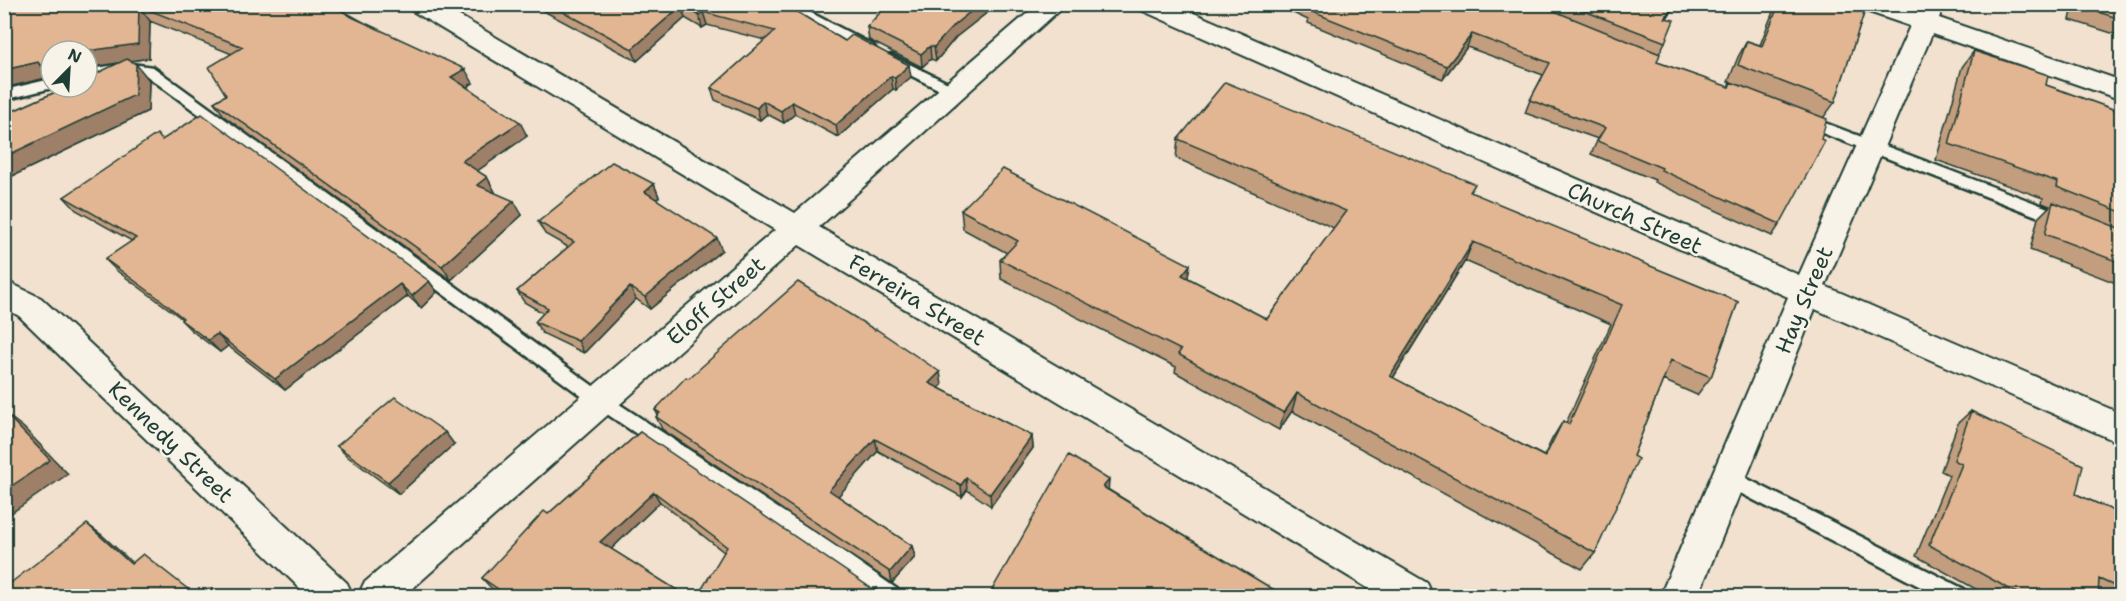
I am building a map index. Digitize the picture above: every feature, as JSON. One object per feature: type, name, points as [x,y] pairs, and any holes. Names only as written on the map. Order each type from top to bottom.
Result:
[{"type":"street","name":"Ferreira Street","points":[[420,4],[1414,597]]},
{"type":"street","name":"Eloff Street","points":[[377,597],[1054,4]]},
{"type":"street","name":"Church Street","points":[[1150,4],[2121,430]]},
{"type":"street","points":[[1872,4],[1929,14],[2121,91]]},
{"type":"street","name":"Hay Street","points":[[1679,597],[1806,293],[1929,14]]},
{"type":"street","name":"Kennedy Street","points":[[4,292],[30,307],[334,597]]},
{"type":"lane","points":[[783,4],[955,93]]},
{"type":"lane","points":[[99,72],[125,66],[148,70],[601,401],[824,549],[890,597]]},
{"type":"lane","points":[[4,95],[39,87]]},
{"type":"lane","points":[[1795,116],[2078,226]]},
{"type":"lane","points":[[1730,478],[1957,597]]},
{"type":"building","points":[[4,4],[331,4],[352,17],[465,69],[451,77],[520,122],[462,161],[487,177],[477,185],[514,201],[442,266],[214,102],[226,95],[209,67],[243,47],[139,6],[138,44],[99,49],[99,39],[39,39],[39,64],[4,70]]},
{"type":"building","points":[[549,4],[784,4],[845,41],[852,35],[909,65],[895,78],[891,76],[836,125],[792,102],[781,111],[763,101],[757,108],[711,88],[775,31],[703,12],[699,15],[681,6],[632,49]]},
{"type":"building","points":[[888,4],[980,4],[955,24],[934,47],[930,46],[921,54],[867,27]]},
{"type":"building","points":[[1305,4],[1537,4],[1660,54],[1657,62],[1729,87],[1731,82],[1827,119],[1821,139],[1825,141],[1780,224],[1661,170],[1662,168],[1597,141],[1605,128],[1530,100],[1550,63],[1472,34],[1447,66],[1310,11],[1313,8]]},
{"type":"building","points":[[1566,4],[1674,4],[1665,18],[1674,20],[1665,42]]},
{"type":"building","points":[[1779,4],[1867,4],[1835,102],[1738,65],[1747,41],[1762,46]]},
{"type":"building","points":[[2082,4],[2121,4],[2121,19],[2081,7]]},
{"type":"building","points":[[1974,51],[2048,75],[2046,85],[2121,112],[2121,212],[2057,187],[2058,182],[1949,144]]},
{"type":"building","points":[[127,59],[136,64],[135,95],[4,157],[4,115],[40,99],[99,99],[99,72]]},
{"type":"building","points":[[1225,82],[1475,184],[1470,192],[1738,302],[1711,377],[1671,360],[1633,456],[1638,459],[1595,553],[1297,393],[1284,413],[1178,354],[1181,350],[1000,260],[1018,241],[961,210],[1003,169],[1190,265],[1182,275],[1267,319],[1346,211],[1178,139]],"holes":[[[1473,242],[1622,305],[1569,424],[1563,421],[1545,457],[1390,376]]]},
{"type":"building","points":[[202,114],[429,281],[412,296],[400,284],[275,379],[217,334],[208,340],[181,320],[183,318],[161,300],[105,259],[136,238],[64,197],[157,134],[162,140]]},
{"type":"building","points":[[612,162],[654,184],[645,192],[717,238],[645,297],[630,287],[578,341],[535,322],[548,308],[517,291],[574,242],[538,222]]},
{"type":"building","points":[[2053,202],[2121,229],[2121,263],[2045,234]]},
{"type":"building","points":[[798,282],[876,329],[940,372],[929,383],[1032,436],[990,494],[966,478],[961,485],[875,439],[829,490],[912,546],[890,572],[656,417],[660,413],[655,410],[686,377],[689,378]]},
{"type":"building","points":[[395,397],[445,432],[388,482],[337,446]]},
{"type":"building","points":[[1971,411],[2083,465],[2076,494],[2121,514],[2121,589],[2099,579],[2098,597],[2025,597],[1929,545],[1962,464],[1954,460]]},
{"type":"building","points":[[4,414],[50,460],[4,491]]},
{"type":"building","points":[[640,432],[871,588],[877,588],[870,597],[697,597],[727,547],[654,492],[600,542],[688,597],[510,597],[482,578],[544,511],[548,514]]},
{"type":"building","points":[[1069,455],[1109,480],[1103,487],[1286,597],[1079,597],[1064,588],[1059,597],[988,597]]},
{"type":"building","points":[[87,524],[131,564],[143,554],[198,597],[4,597],[4,588]]}]
